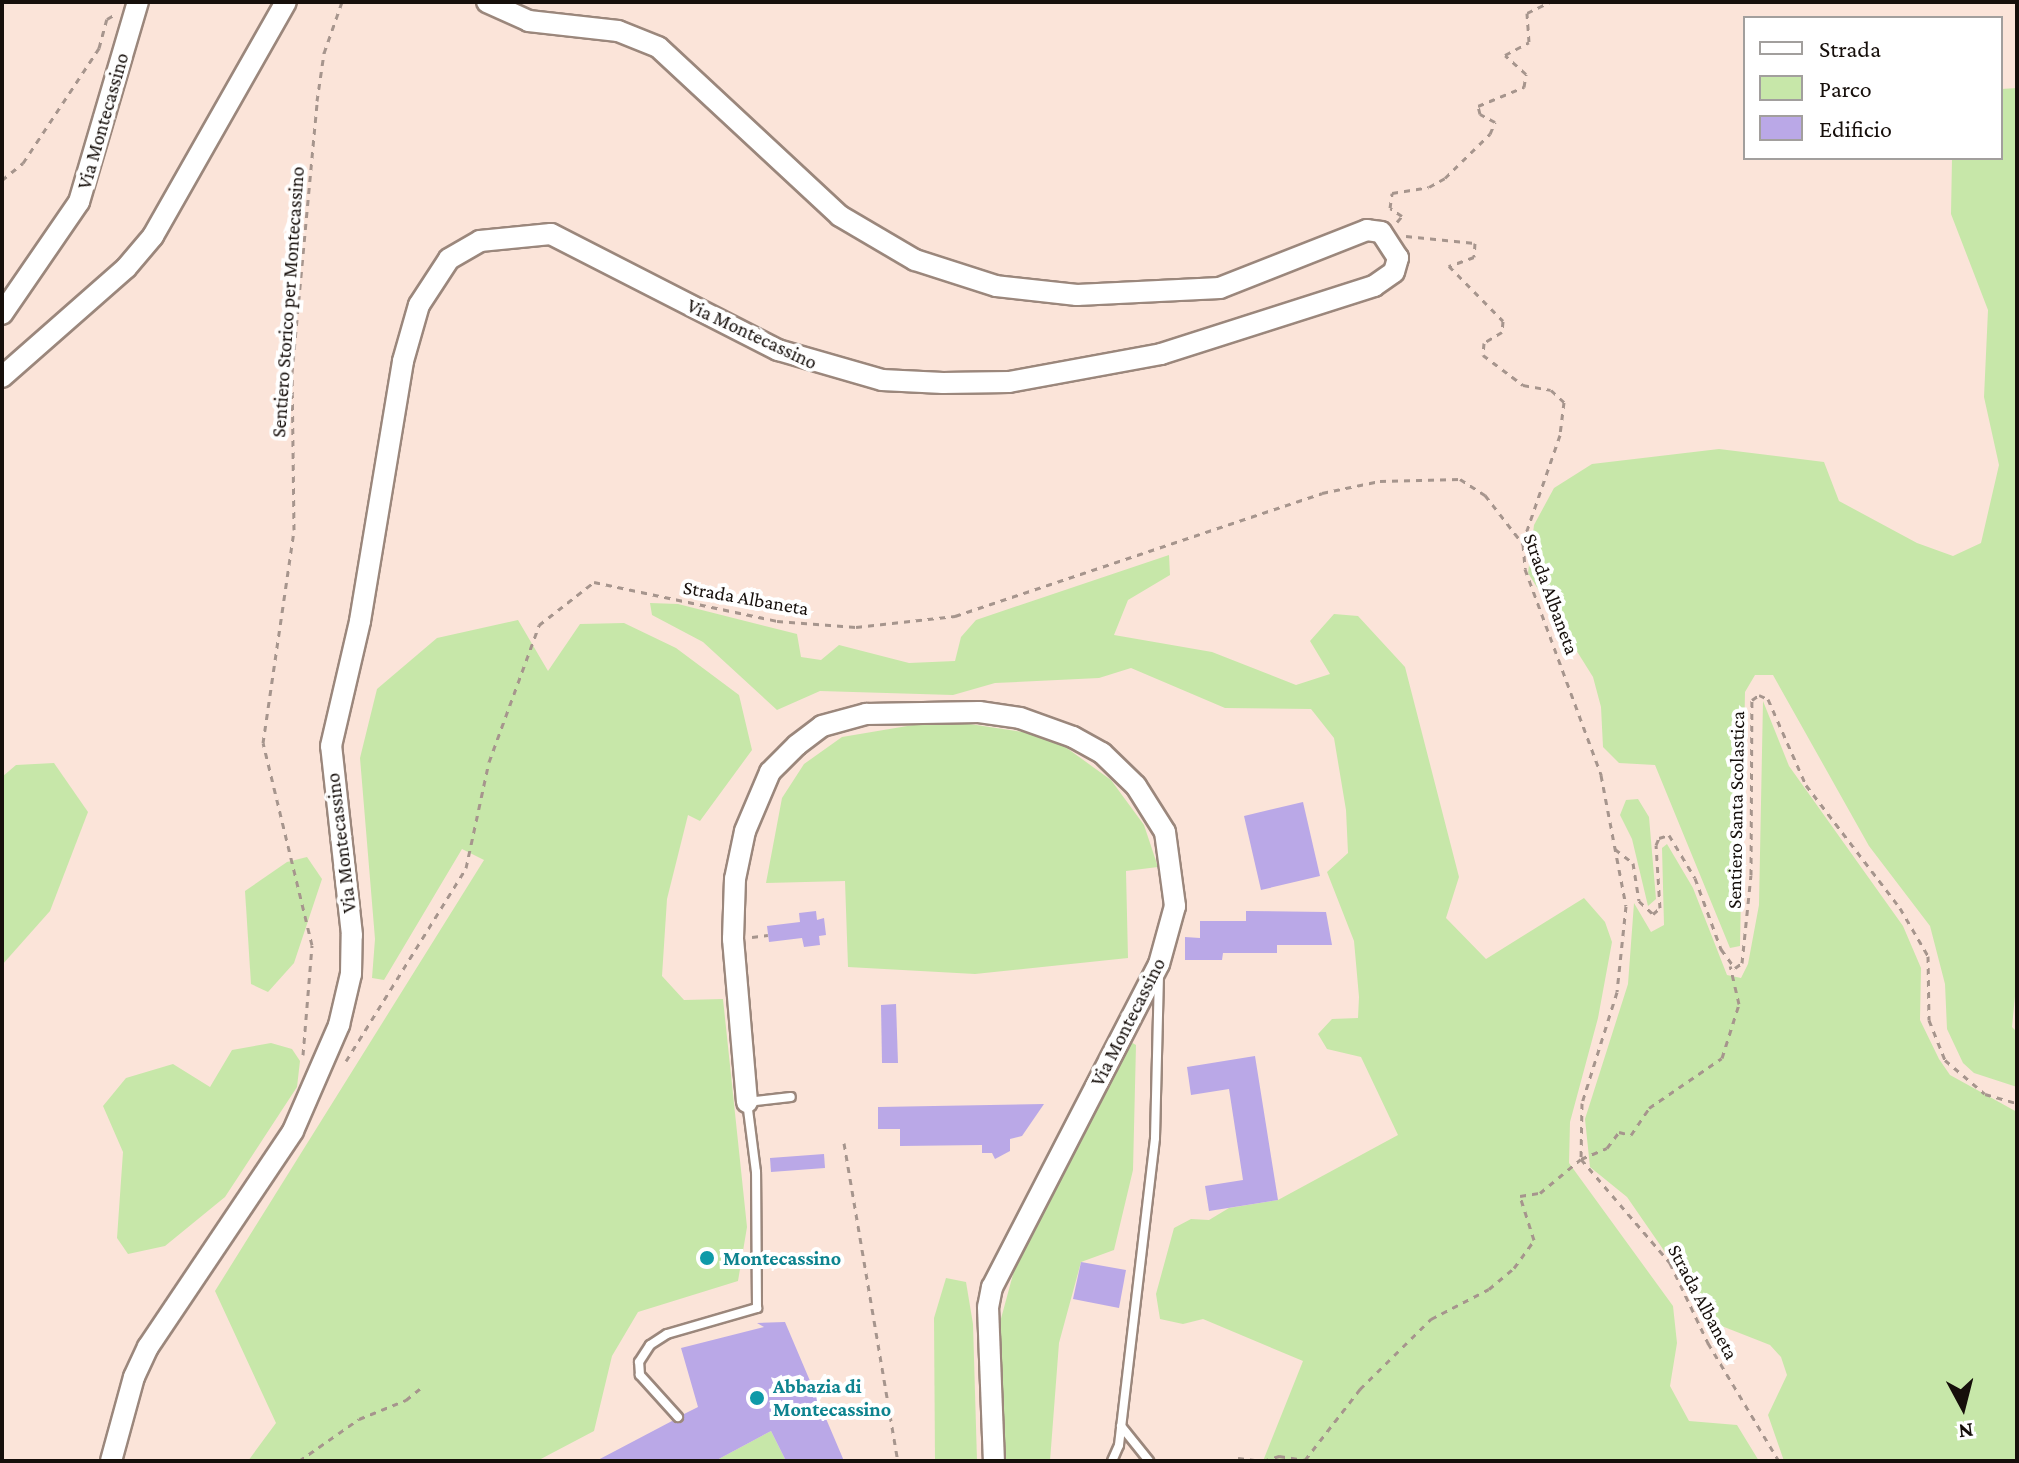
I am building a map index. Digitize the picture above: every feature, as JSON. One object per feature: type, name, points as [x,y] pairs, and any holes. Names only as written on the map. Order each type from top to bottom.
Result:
[{"type":"street","points":[[2,377],[126,268],[153,236],[286,2]]},
{"type":"street","name":"Via Montecassino","points":[[111,1461],[134,1377],[148,1347],[293,1131],[327,1059],[351,974],[352,935],[331,746],[360,621],[403,361],[419,305],[449,259],[480,241],[521,233],[551,234],[778,350],[882,380],[943,383],[1009,382],[1161,354],[1374,286],[1394,272],[1398,258],[1381,232],[1367,230],[1220,288],[1077,295],[996,286],[915,260],[840,216],[658,47],[618,31],[529,21],[487,2]]},
{"type":"street","name":"Via Montecassino","points":[[2,314],[79,202],[137,6]]},
{"type":"street","name":"Via Montecassino","points":[[747,1102],[733,936],[742,843],[770,772],[822,726],[896,711],[979,712],[1046,725],[1102,753],[1151,808],[1173,859],[1175,906],[1159,964],[992,1287],[988,1307],[994,1461]]},
{"type":"lane","points":[[1112,1461],[1121,1425],[1155,1138],[1159,964]]},
{"type":"lane","points":[[678,1417],[640,1375],[643,1352],[667,1334],[757,1308],[756,1172],[747,1102],[791,1097]]},
{"type":"lane","points":[[1121,1425],[1149,1461]]},
{"type":"path","name":"Sentiero Storico per Montecassino","points":[[327,1059],[303,1057],[312,945],[263,743],[294,530],[291,386],[317,101],[324,53],[342,2]]},
{"type":"path","points":[[1523,544],[1560,435],[1564,402],[1551,390],[1523,385],[1483,355],[1484,343],[1502,332],[1503,321],[1481,293],[1450,272],[1449,266],[1474,257],[1475,243],[1405,237],[1395,225],[1402,216],[1390,208],[1392,193],[1429,187],[1445,178],[1490,134],[1495,122],[1480,114],[1478,106],[1524,87],[1526,74],[1505,55],[1529,42],[1527,13],[1550,2]]},
{"type":"path","points":[[2,180],[23,163],[65,101],[99,48],[107,19],[137,6]]},
{"type":"path","name":"Strada Albaneta","points":[[327,1059],[344,1064],[466,868],[489,762],[539,625],[594,582],[777,621],[856,627],[955,616],[1322,493],[1428,477],[1460,479],[1485,495],[1523,544],[1525,569],[1601,775],[1626,906],[1617,992],[1582,1103],[1581,1159],[1670,1263],[1708,1343],[1779,1461]]},
{"type":"path","name":"Sentiero Santa Scolastica","points":[[1615,849],[1633,863],[1639,901],[1653,914],[1660,908],[1656,845],[1659,838],[1669,835],[1695,878],[1730,965],[1737,968],[1745,954],[1752,700],[1759,695],[1772,702],[1806,785],[1900,908],[1928,956],[1929,1020],[1945,1060],[1985,1094],[2017,1103]]},
{"type":"path","points":[[1238,1458],[1262,1461],[1279,1456],[1305,1460],[1360,1389],[1431,1319],[1489,1289],[1514,1268],[1534,1240],[1520,1196],[1540,1193],[1581,1159],[1607,1148],[1619,1132],[1631,1135],[1649,1108],[1722,1058],[1739,1004],[1730,965]]},
{"type":"path","points":[[844,1143],[898,1461]]},
{"type":"path","points":[[299,1461],[359,1419],[406,1400],[423,1386]]},
{"type":"green space","points":[[2017,88],[2017,976],[2012,1027],[2017,1032],[2017,1087],[1974,1073],[1963,1063],[1947,1029],[1945,984],[1930,926],[1869,846],[1773,675],[1755,675],[1745,692],[1740,946],[1730,948],[1655,765],[1619,763],[1603,747],[1601,707],[1593,677],[1528,573],[1534,525],[1554,488],[1592,464],[1719,449],[1824,462],[1839,501],[1917,543],[1953,556],[1981,543],[1999,465],[1984,397],[1988,310],[1951,214],[1952,160],[2003,160],[2003,89]]},
{"type":"green space","points":[[1169,555],[1170,575],[1128,600],[1114,635],[1212,652],[1296,685],[1330,674],[1310,641],[1334,614],[1358,616],[1405,667],[1459,877],[1446,918],[1486,959],[1584,898],[1605,922],[1612,942],[1598,1018],[1570,1122],[1569,1163],[1673,1306],[1677,1343],[1670,1386],[1689,1421],[1737,1425],[1759,1461],[1263,1461],[1303,1361],[1203,1319],[1183,1324],[1160,1319],[1156,1294],[1174,1228],[1191,1219],[1209,1220],[1229,1208],[1278,1200],[1398,1135],[1361,1057],[1327,1049],[1318,1034],[1332,1019],[1358,1018],[1359,997],[1354,941],[1327,872],[1348,853],[1346,810],[1334,738],[1311,709],[1225,708],[1131,668],[1099,678],[995,683],[953,695],[820,691],[777,710],[703,642],[652,615],[650,603],[678,604],[797,634],[801,657],[821,660],[839,645],[909,663],[955,661],[961,637],[976,620]]},
{"type":"green space","points":[[518,620],[548,671],[580,624],[624,623],[676,648],[739,695],[752,750],[700,821],[688,815],[667,899],[662,976],[684,1000],[723,999],[747,1227],[738,1281],[638,1312],[612,1356],[594,1431],[537,1461],[248,1461],[276,1423],[215,1291],[484,860],[462,849],[384,980],[372,978],[375,939],[360,758],[377,689],[437,638]]},
{"type":"green space","points":[[1763,701],[1789,766],[1903,926],[1921,968],[1920,1020],[1939,1059],[1950,1075],[2017,1112],[2017,1461],[1784,1461],[1768,1415],[1787,1375],[1781,1357],[1770,1345],[1714,1323],[1627,1197],[1590,1167],[1585,1119],[1628,984],[1634,903],[1651,932],[1664,925],[1662,848],[1667,844],[1693,888],[1727,975],[1741,978],[1748,964],[1759,905]]},
{"type":"green space","points":[[943,720],[1030,733],[1064,746],[1111,780],[1144,825],[1158,867],[1126,871],[1128,958],[975,974],[848,967],[845,881],[766,883],[782,798],[804,764],[842,737]]},
{"type":"green space","points":[[54,763],[88,812],[50,911],[2,965],[2,777],[16,765]]},
{"type":"green space","points":[[1638,799],[1649,817],[1656,899],[1648,906],[1632,839],[1620,815],[1626,800]]},
{"type":"green space","points":[[307,857],[322,879],[294,963],[268,992],[251,984],[245,891],[287,862]]},
{"type":"green space","points":[[1129,1041],[1136,1045],[1133,1170],[1114,1250],[1081,1262],[1059,1343],[1050,1461],[1002,1461],[999,1326],[1015,1267]]},
{"type":"green space","points":[[271,1043],[292,1049],[300,1061],[297,1087],[225,1197],[165,1246],[128,1254],[117,1238],[123,1152],[103,1106],[126,1078],[173,1064],[210,1087],[232,1050]]},
{"type":"green space","points":[[946,1278],[966,1282],[973,1324],[977,1461],[935,1461],[934,1318]]},
{"type":"green space","points":[[771,1431],[786,1461],[715,1461]]},
{"type":"building","points":[[1303,802],[1320,876],[1261,890],[1244,816]]},
{"type":"building","points":[[816,911],[817,920],[824,918],[826,935],[819,936],[820,945],[804,947],[802,938],[769,942],[767,926],[800,922],[799,913]]},
{"type":"building","points":[[1246,911],[1326,912],[1332,945],[1277,945],[1277,953],[1223,953],[1222,960],[1185,960],[1185,937],[1200,938],[1200,921],[1246,921]]},
{"type":"building","points":[[896,1004],[898,1063],[882,1063],[881,1005]]},
{"type":"building","points":[[1255,1056],[1278,1200],[1209,1211],[1205,1186],[1243,1180],[1229,1089],[1191,1095],[1187,1067]]},
{"type":"building","points":[[1044,1104],[1022,1136],[1010,1139],[1010,1151],[995,1159],[992,1153],[982,1153],[982,1145],[900,1146],[900,1129],[878,1129],[878,1107]]},
{"type":"building","points":[[824,1154],[825,1168],[771,1172],[770,1158]]},
{"type":"building","points":[[1081,1262],[1126,1270],[1119,1308],[1073,1299]]},
{"type":"building","name":"Abbazia di Montecassino","points":[[785,1322],[844,1461],[786,1461],[771,1431],[715,1461],[596,1461],[672,1421],[682,1423],[684,1414],[698,1407],[681,1348],[764,1327],[757,1323]]},
{"type":"place","name":"Montecassino","points":[[707,1258]]},
{"type":"place","name":"Abbazia di Montecassino","points":[[757,1398]]}]
